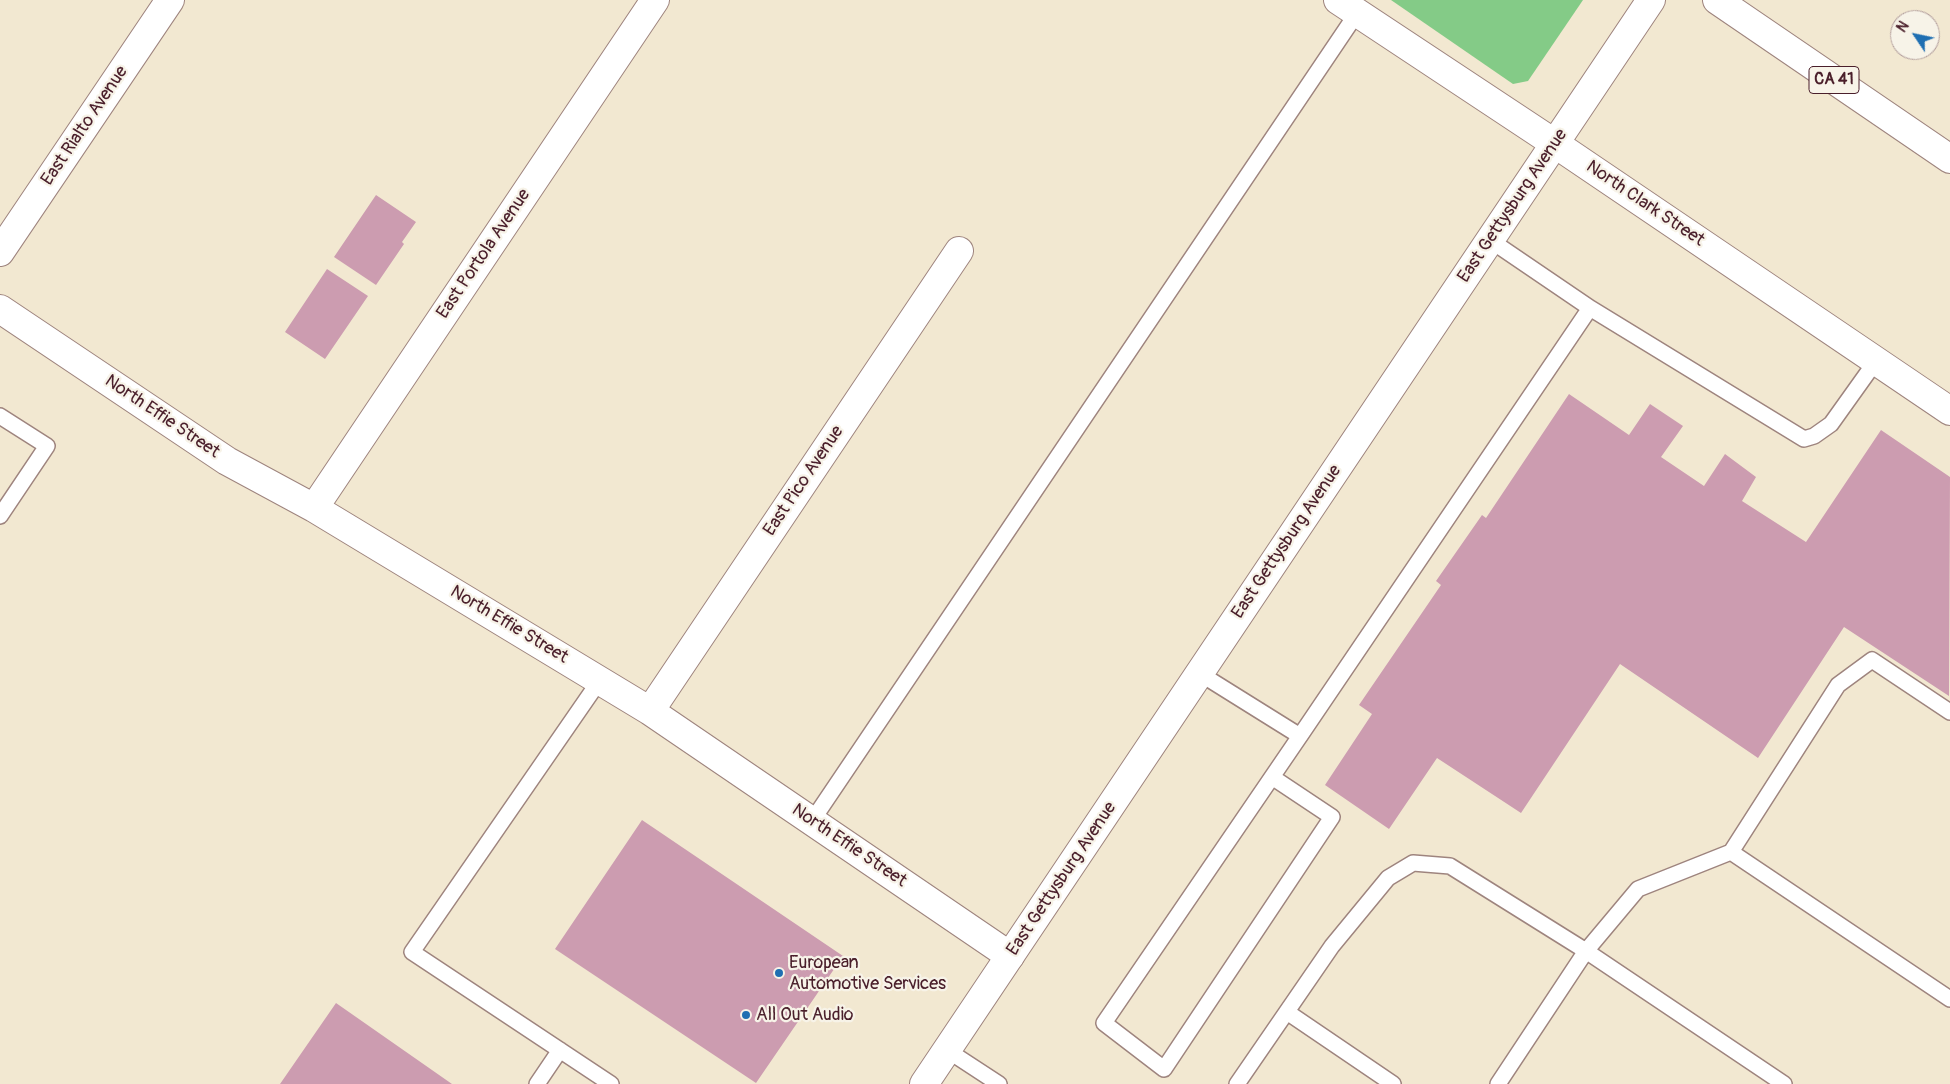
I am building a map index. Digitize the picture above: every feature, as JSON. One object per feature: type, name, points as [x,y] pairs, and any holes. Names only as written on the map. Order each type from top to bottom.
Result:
[{"type":"main road","name":"East Rialto Avenue","points":[[0,252],[170,0]]},
{"type":"main road","name":"East Portola Avenue","points":[[314,508],[655,0]]},
{"type":"main road","name":"East Gettysburg Avenue","points":[[924,1084],[1651,0]]},
{"type":"main road","name":"CA 41","points":[[1717,0],[1950,159]]},
{"type":"main road","name":"North Clark Street","points":[[1347,7],[1554,143],[1950,411]]},
{"type":"main road","name":"East Pico Avenue","points":[[650,711],[959,250]]},
{"type":"main road","name":"North Effie Street","points":[[0,309],[227,461],[314,508],[650,711],[1010,956]]},
{"type":"lane","points":[[812,821],[1347,7]]},
{"type":"lane","points":[[1490,240],[1590,308],[1804,439],[1814,436],[1831,424],[1876,361]]},
{"type":"lane","points":[[1272,777],[1332,816],[1164,1069],[1104,1023],[1590,308]]},
{"type":"lane","points":[[0,416],[47,446],[0,516]]},
{"type":"lane","points":[[1498,1084],[1586,951],[1638,889],[1731,852],[1838,685],[1872,660],[1950,712]]},
{"type":"lane","points":[[1199,673],[1300,736]]},
{"type":"lane","points":[[600,680],[412,952],[610,1084]]},
{"type":"lane","points":[[1731,852],[1950,998]]},
{"type":"lane","points":[[1237,1084],[1332,946],[1388,878],[1413,863],[1450,866],[1586,951],[1784,1084]]},
{"type":"lane","points":[[1287,1012],[1393,1084]]},
{"type":"lane","points":[[537,1084],[560,1050]]},
{"type":"lane","points":[[947,1050],[999,1084]]},
{"type":"green space","points":[[1391,0],[1583,0],[1528,81],[1513,84]]},
{"type":"building","points":[[376,195],[416,222],[402,242],[404,244],[376,285],[334,257]]},
{"type":"building","points":[[327,269],[368,296],[325,359],[285,332]]},
{"type":"building","points":[[1569,394],[1629,435],[1650,404],[1683,426],[1661,457],[1704,486],[1725,454],[1756,477],[1742,501],[1806,542],[1881,430],[1950,477],[1949,696],[1844,627],[1758,758],[1620,664],[1521,813],[1437,758],[1389,829],[1325,785],[1372,714],[1359,705],[1441,585],[1436,581],[1482,515],[1486,518]]},
{"type":"building","points":[[642,820],[843,956],[756,1083],[555,949]]},
{"type":"building","points":[[336,1003],[452,1084],[280,1084]]},
{"type":"place","name":"European Automotive Services","points":[[779,973]]},
{"type":"place","name":"All Out Audio","points":[[746,1015]]}]
